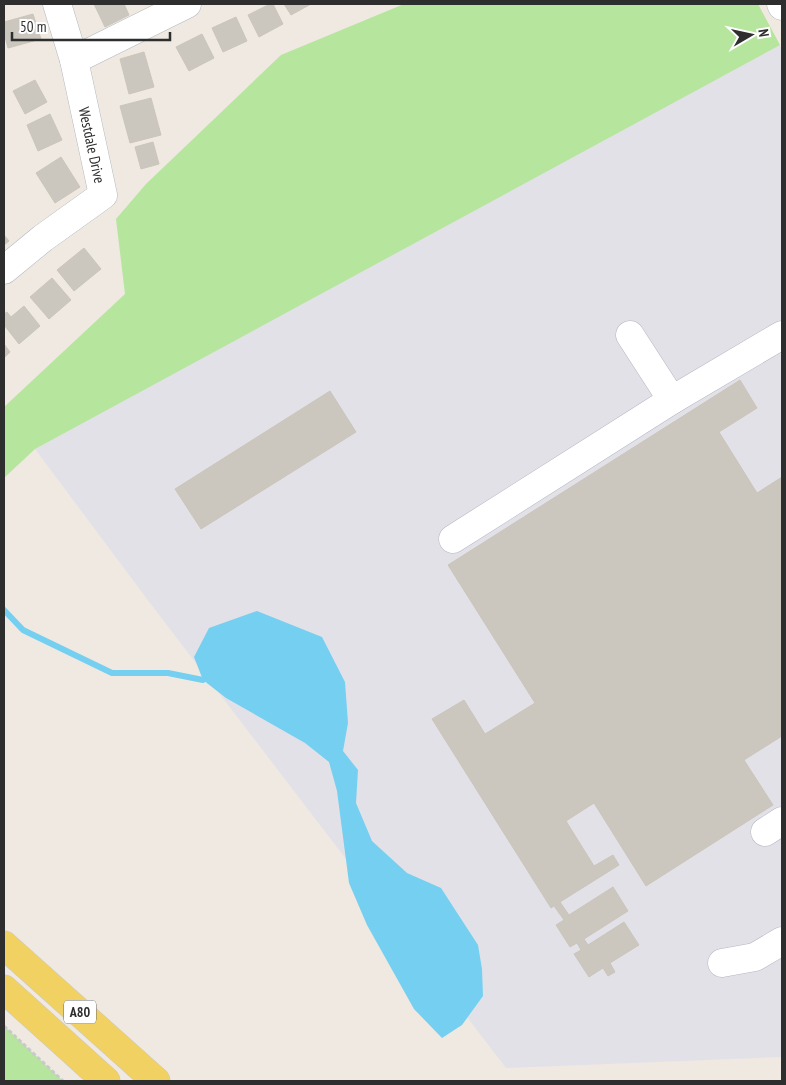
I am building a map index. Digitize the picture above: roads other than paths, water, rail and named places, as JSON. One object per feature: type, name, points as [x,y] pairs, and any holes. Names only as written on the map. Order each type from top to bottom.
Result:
[{"type":"main road","name":"A80","points":[[4,944],[156,1081]]},
{"type":"main road","name":"A80","points":[[4,989],[106,1081]]},
{"type":"street","name":"Westdale Drive","points":[[4,270],[103,195],[74,60],[57,4]]},
{"type":"street","points":[[74,60],[188,4]]},
{"type":"street","points":[[630,335],[672,400]]},
{"type":"street","points":[[453,539],[672,400],[782,335]]},
{"type":"street","points":[[722,963],[755,957],[782,941]]},
{"type":"water","points":[[257,611],[322,637],[345,682],[348,723],[343,751],[358,770],[356,803],[372,841],[407,873],[441,888],[478,945],[482,969],[483,996],[462,1025],[442,1038],[414,1009],[367,925],[349,883],[337,791],[329,762],[305,743],[226,698],[203,680],[194,657],[209,628]]},
{"type":"waterway","points":[[4,610],[23,630],[112,673],[168,673],[203,680]]}]
